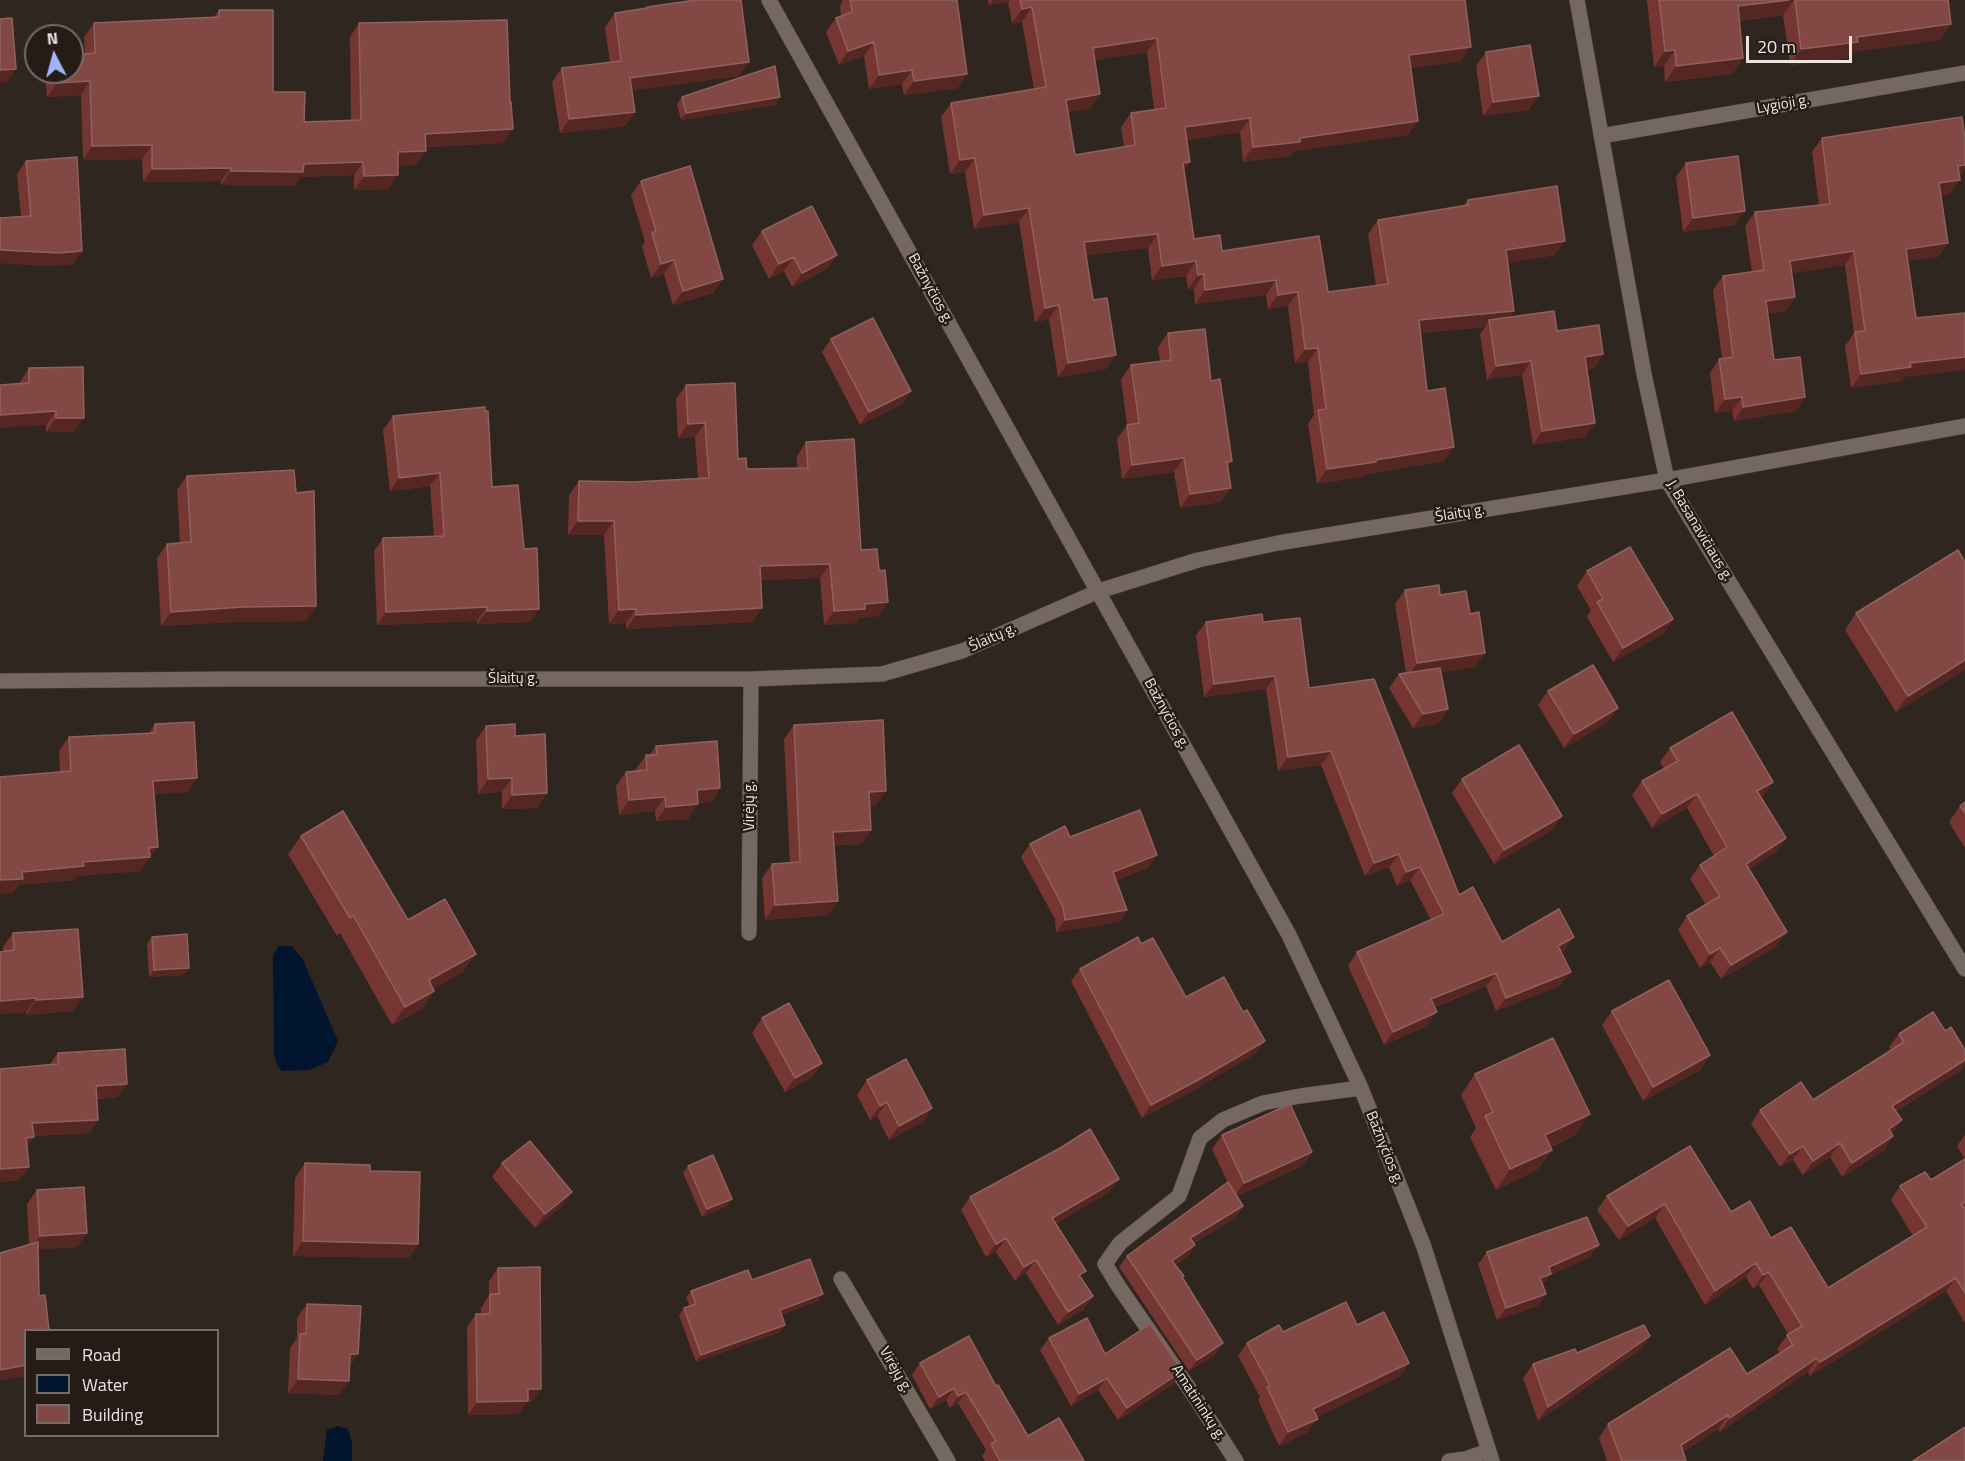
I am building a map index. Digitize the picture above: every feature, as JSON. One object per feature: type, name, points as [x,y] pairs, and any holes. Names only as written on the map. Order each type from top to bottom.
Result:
[{"type":"street","name":"Bažnyčios g.","points":[[769,0],[1289,935],[1361,1088],[1424,1247],[1490,1456]]},
{"type":"street","name":"J. Basanavičiaus g.","points":[[1576,0],[1644,374],[1667,480],[1965,969]]},
{"type":"street","name":"Lygioji g.","points":[[1601,136],[1965,73]]},
{"type":"street","name":"Šlaitų g.","points":[[0,681],[751,679],[882,674],[962,651],[1099,591],[1198,560],[1278,543],[1667,480],[1965,426]]},
{"type":"street","name":"Virėjų g.","points":[[749,933],[751,679]]},
{"type":"street","name":"Amatininkų g.","points":[[1236,1461],[1105,1264],[1120,1243],[1179,1196],[1200,1138],[1223,1120],[1263,1103],[1361,1088]]},
{"type":"street","name":"Virėjų g.","points":[[841,1279],[948,1461]]},
{"type":"street","points":[[1449,1461],[1490,1456]]},
{"type":"water","points":[[279,946],[292,946],[303,960],[338,1041],[328,1062],[309,1070],[282,1071],[277,1065],[274,1053],[273,955]]},
{"type":"water","points":[[338,1426],[348,1429],[352,1442],[352,1461],[323,1461],[327,1430]]},
{"type":"building","points":[[696,0],[741,0],[749,62],[630,78],[635,112],[569,119],[562,68],[621,61],[615,13]]},
{"type":"building","points":[[850,0],[957,0],[967,74],[914,81],[912,70],[879,75],[874,42],[848,51],[836,18],[852,12]]},
{"type":"building","points":[[1020,0],[1465,0],[1471,47],[1409,55],[1418,121],[1300,138],[1300,142],[1253,147],[1250,118],[1185,127],[1190,162],[1183,163],[1194,239],[1220,235],[1222,251],[1319,236],[1328,292],[1388,284],[1378,220],[1468,205],[1468,200],[1557,186],[1565,241],[1506,250],[1514,311],[1419,320],[1427,391],[1445,388],[1454,447],[1327,469],[1318,410],[1326,409],[1318,348],[1305,349],[1298,292],[1278,295],[1276,280],[1205,290],[1204,274],[1198,275],[1196,261],[1162,266],[1158,234],[1084,242],[1093,300],[1107,298],[1116,355],[1068,363],[1059,305],[1045,308],[1029,208],[984,215],[975,158],[960,160],[951,103],[1046,87],[1032,7],[1022,9]],"holes":[[[1157,38],[1166,108],[1131,113],[1135,145],[1075,155],[1066,100],[1100,94],[1093,48]]]},
{"type":"building","points":[[1659,0],[1789,0],[1738,6],[1743,58],[1676,66],[1675,50],[1665,51]]},
{"type":"building","points":[[1795,0],[1948,0],[1951,24],[1857,37],[1858,42],[1801,49]]},
{"type":"building","points":[[219,10],[273,10],[273,92],[305,92],[304,122],[361,120],[359,23],[507,20],[513,129],[425,134],[426,151],[398,152],[398,175],[364,176],[363,162],[304,164],[303,172],[231,171],[231,168],[152,169],[152,145],[92,146],[90,81],[84,81],[84,54],[95,53],[94,23],[219,17]]},
{"type":"building","points":[[12,18],[16,69],[0,70],[0,19]]},
{"type":"building","points":[[1530,45],[1539,96],[1493,102],[1486,52]]},
{"type":"building","points":[[775,66],[780,97],[686,113],[682,97]]},
{"type":"building","points":[[1962,117],[1965,165],[1958,166],[1960,180],[1939,183],[1948,243],[1906,249],[1916,318],[1965,313],[1965,357],[1910,363],[1911,367],[1861,374],[1855,332],[1865,331],[1854,251],[1790,261],[1795,297],[1766,301],[1774,360],[1800,357],[1805,397],[1743,407],[1742,397],[1725,399],[1719,359],[1733,357],[1723,276],[1764,270],[1755,212],[1830,204],[1822,138]]},
{"type":"building","points":[[1738,156],[1745,211],[1693,218],[1686,163]]},
{"type":"building","points":[[77,157],[82,251],[59,253],[0,250],[0,218],[31,216],[26,161]]},
{"type":"building","points":[[690,166],[723,279],[683,291],[674,260],[661,264],[652,233],[656,231],[641,181]]},
{"type":"building","points":[[812,206],[837,255],[802,273],[794,257],[779,264],[762,231]]},
{"type":"building","points":[[1554,311],[1557,331],[1599,325],[1603,354],[1585,357],[1595,423],[1542,431],[1531,361],[1496,366],[1489,320]]},
{"type":"building","points":[[873,318],[911,391],[869,412],[831,339]]},
{"type":"building","points":[[1205,329],[1211,381],[1220,379],[1232,461],[1227,462],[1231,488],[1190,494],[1184,458],[1132,465],[1127,425],[1139,423],[1131,365],[1171,360],[1168,333]]},
{"type":"building","points":[[83,367],[84,418],[56,418],[56,411],[0,415],[0,385],[29,383],[29,368]]},
{"type":"building","points":[[735,383],[738,459],[746,458],[747,469],[808,468],[806,442],[854,439],[861,550],[877,549],[879,571],[885,570],[888,602],[865,604],[865,609],[834,611],[830,564],[760,566],[762,608],[636,615],[636,609],[619,610],[614,521],[578,521],[579,481],[633,482],[709,478],[705,423],[688,424],[686,385]]},
{"type":"building","points":[[485,407],[485,411],[488,411],[492,487],[518,485],[524,549],[537,548],[539,609],[487,611],[487,607],[386,612],[383,538],[444,536],[440,473],[399,478],[393,416]]},
{"type":"building","points":[[294,470],[296,493],[314,491],[316,606],[243,607],[171,612],[167,544],[191,542],[187,476]]},
{"type":"building","points":[[1630,547],[1673,619],[1623,648],[1597,602],[1603,599],[1587,571]]},
{"type":"building","points":[[1958,550],[1965,562],[1965,660],[1908,696],[1856,613]]},
{"type":"building","points":[[1439,585],[1440,595],[1466,591],[1470,614],[1479,612],[1485,653],[1417,663],[1405,590]]},
{"type":"building","points":[[1262,614],[1263,622],[1300,618],[1309,688],[1374,679],[1459,895],[1473,887],[1502,942],[1559,909],[1574,937],[1558,946],[1571,972],[1506,998],[1496,973],[1431,999],[1437,1012],[1393,1032],[1357,952],[1444,914],[1420,867],[1406,872],[1399,854],[1374,863],[1331,751],[1288,757],[1275,676],[1214,684],[1206,622]]},
{"type":"building","points":[[1593,665],[1618,708],[1574,734],[1548,691]]},
{"type":"building","points":[[1440,668],[1448,709],[1423,714],[1399,674]]},
{"type":"building","points":[[1732,712],[1773,782],[1757,791],[1786,838],[1746,864],[1787,932],[1731,965],[1720,948],[1710,954],[1687,916],[1720,896],[1700,865],[1727,847],[1697,794],[1662,814],[1642,781],[1678,761],[1670,748]]},
{"type":"building","points":[[883,720],[886,791],[869,792],[871,830],[833,832],[838,901],[775,905],[772,864],[800,862],[794,725]]},
{"type":"building","points":[[194,722],[197,778],[153,781],[158,847],[149,848],[150,857],[83,862],[84,866],[22,872],[23,879],[0,880],[0,777],[71,771],[69,737],[155,733],[155,724]]},
{"type":"building","points":[[515,724],[515,736],[545,734],[547,793],[512,795],[512,778],[488,779],[486,726]]},
{"type":"building","points":[[717,741],[720,788],[697,790],[698,804],[666,807],[665,797],[629,800],[626,772],[647,770],[646,755],[657,755],[656,746]]},
{"type":"building","points":[[1519,745],[1562,816],[1504,850],[1462,779]]},
{"type":"building","points":[[1965,802],[1965,813],[1960,806]]},
{"type":"building","points":[[1140,810],[1157,855],[1113,872],[1127,910],[1065,920],[1063,907],[1030,844],[1065,826],[1070,837]]},
{"type":"building","points":[[343,811],[408,920],[445,899],[476,954],[429,980],[434,991],[405,1007],[353,915],[350,918],[301,836]]},
{"type":"building","points":[[78,929],[83,997],[0,1001],[0,952],[14,950],[13,933]]},
{"type":"building","points":[[187,934],[189,968],[154,970],[152,937]]},
{"type":"building","points":[[1138,937],[1141,944],[1153,938],[1186,997],[1224,977],[1243,1012],[1247,1010],[1265,1041],[1151,1105],[1080,969]]},
{"type":"building","points":[[1669,980],[1710,1055],[1653,1087],[1612,1011]]},
{"type":"building","points":[[789,1003],[822,1063],[795,1078],[762,1018]]},
{"type":"building","points":[[1933,1012],[1945,1031],[1951,1027],[1965,1050],[1965,1060],[1892,1106],[1902,1120],[1889,1129],[1893,1136],[1852,1163],[1840,1143],[1813,1161],[1803,1146],[1790,1154],[1760,1110],[1801,1082],[1813,1100],[1904,1042],[1899,1034]]},
{"type":"building","points":[[1553,1038],[1590,1114],[1545,1135],[1552,1150],[1510,1169],[1485,1116],[1493,1112],[1475,1074]]},
{"type":"building","points":[[125,1049],[127,1084],[96,1086],[98,1120],[32,1123],[34,1137],[26,1138],[29,1167],[0,1169],[0,1069],[58,1064],[58,1053]]},
{"type":"building","points":[[906,1059],[932,1108],[899,1126],[887,1102],[880,1106],[867,1080]]},
{"type":"building","points":[[1290,1104],[1312,1152],[1244,1183],[1222,1135]]},
{"type":"building","points":[[1090,1129],[1119,1179],[1052,1218],[1086,1271],[1079,1275],[1093,1296],[1068,1312],[1036,1260],[1024,1267],[1006,1238],[996,1244],[970,1197],[1062,1147]]},
{"type":"building","points":[[530,1141],[572,1192],[545,1214],[502,1163]]},
{"type":"building","points":[[1690,1146],[1731,1212],[1750,1201],[1771,1238],[1791,1227],[1828,1288],[1927,1227],[1900,1186],[1925,1172],[1931,1180],[1965,1159],[1965,1202],[1961,1204],[1965,1209],[1965,1293],[1956,1278],[1820,1362],[1817,1358],[1730,1418],[1728,1415],[1681,1445],[1686,1461],[1622,1461],[1608,1424],[1730,1348],[1747,1374],[1793,1345],[1787,1335],[1802,1326],[1769,1272],[1763,1275],[1756,1263],[1715,1291],[1665,1204],[1628,1226],[1607,1196]]},
{"type":"building","points":[[713,1155],[732,1199],[707,1209],[688,1166]]},
{"type":"building","points":[[305,1163],[370,1165],[370,1171],[420,1172],[418,1244],[303,1241]]},
{"type":"building","points":[[1228,1182],[1243,1206],[1190,1238],[1195,1245],[1172,1261],[1184,1276],[1182,1277],[1223,1343],[1197,1360],[1127,1256]]},
{"type":"building","points":[[84,1187],[87,1233],[40,1236],[37,1190]]},
{"type":"building","points":[[1587,1217],[1599,1245],[1549,1267],[1551,1274],[1540,1278],[1546,1294],[1506,1308],[1487,1252]]},
{"type":"building","points":[[38,1242],[39,1296],[45,1295],[49,1329],[24,1329],[24,1365],[0,1370],[0,1253]]},
{"type":"building","points":[[810,1259],[823,1294],[780,1310],[785,1325],[701,1355],[684,1308],[696,1304],[691,1291],[748,1270],[752,1280]]},
{"type":"building","points":[[540,1267],[541,1389],[528,1389],[528,1401],[477,1402],[476,1314],[490,1314],[490,1294],[499,1294],[498,1268]]},
{"type":"building","points":[[1346,1302],[1357,1325],[1384,1312],[1409,1363],[1313,1409],[1318,1419],[1288,1432],[1267,1387],[1270,1386],[1247,1343],[1279,1325],[1283,1332]]},
{"type":"building","points":[[307,1304],[361,1306],[358,1354],[350,1354],[349,1381],[298,1379],[300,1334],[306,1334]]},
{"type":"building","points":[[1087,1318],[1105,1354],[1150,1324],[1181,1372],[1127,1408],[1107,1378],[1079,1394],[1049,1338]]},
{"type":"building","points":[[1644,1325],[1650,1336],[1548,1407],[1533,1364],[1575,1349],[1577,1353]]},
{"type":"building","points":[[969,1336],[996,1386],[998,1385],[1028,1436],[1059,1418],[1084,1461],[1000,1461],[991,1444],[996,1441],[966,1392],[958,1396],[954,1388],[939,1397],[920,1363]]},
{"type":"building","points":[[1965,1427],[1965,1461],[1913,1461]]}]
